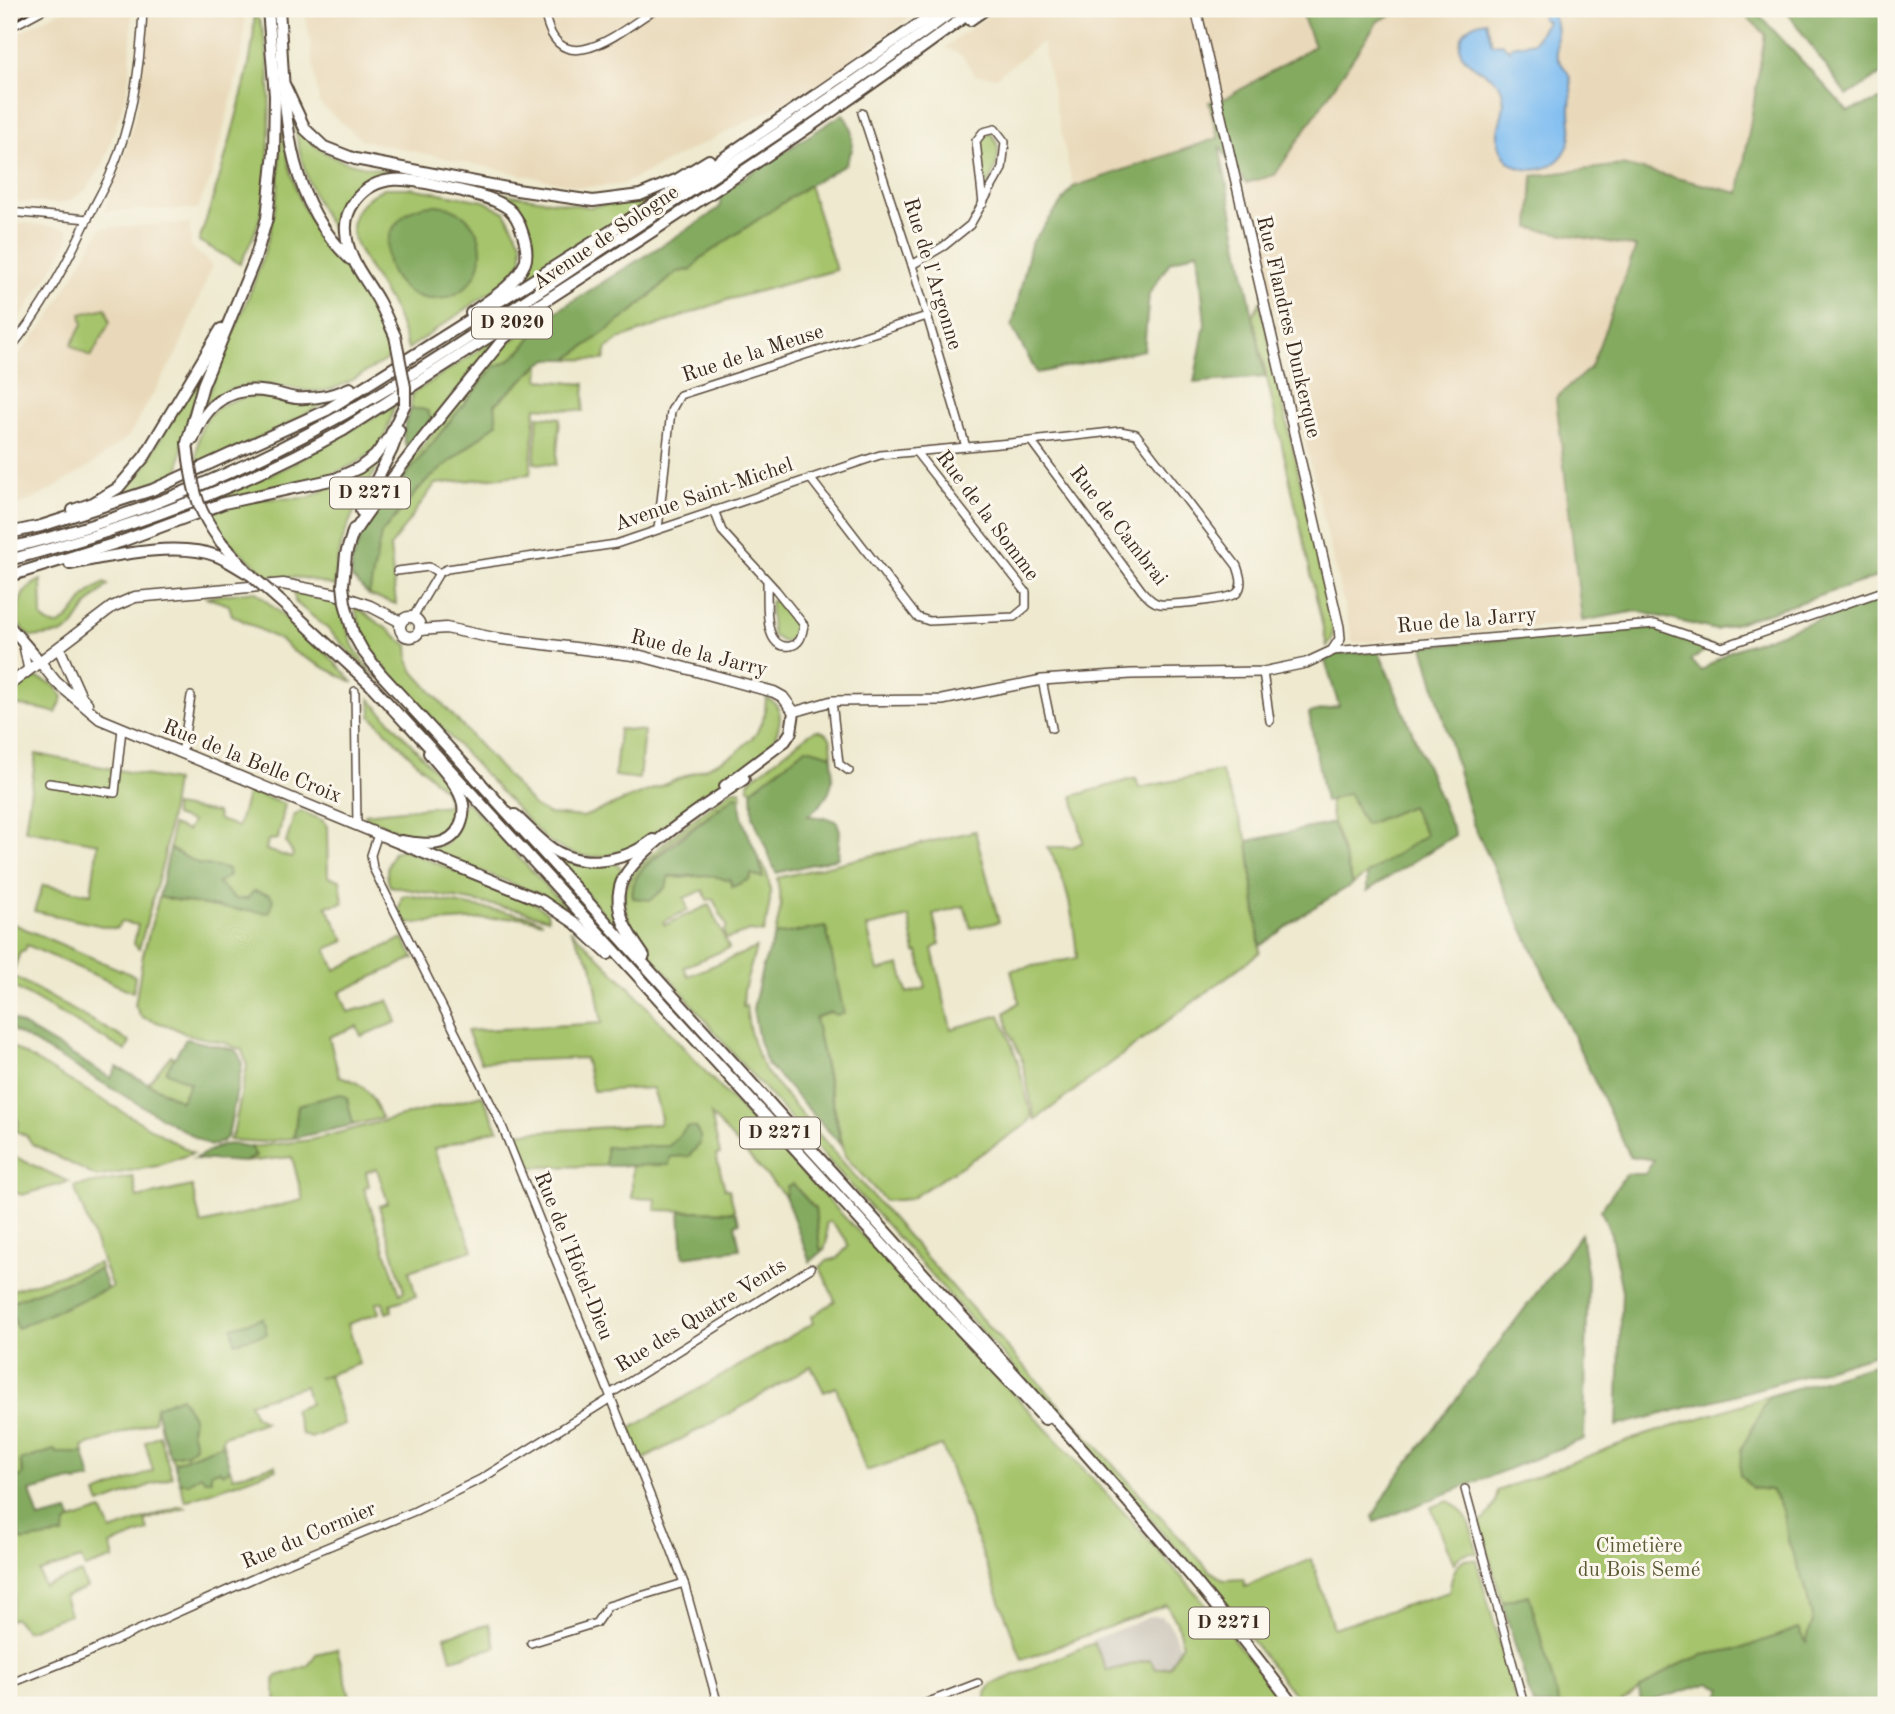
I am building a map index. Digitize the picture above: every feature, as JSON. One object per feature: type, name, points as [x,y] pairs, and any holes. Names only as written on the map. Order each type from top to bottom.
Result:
[{"type":"main road","points":[[189,459],[187,443],[203,385],[241,297],[267,218],[274,152],[275,96],[268,9]]},
{"type":"main road","points":[[279,9],[288,133],[303,194],[333,243],[352,261]]},
{"type":"main road","points":[[9,533],[102,508],[188,475],[327,410],[687,183],[941,9]]},
{"type":"main road","name":"Avenue de Sologne","points":[[9,548],[91,525],[177,494],[247,464],[335,419],[426,365],[703,183],[886,61],[956,9]]},
{"type":"main road","name":"Avenue de Sologne","points":[[9,560],[66,545],[182,506],[297,456],[342,431],[568,287],[877,80],[975,9]]},
{"type":"main road","points":[[877,80],[913,62],[986,9]]},
{"type":"main road","points":[[285,86],[305,129],[324,148],[355,159],[517,190],[593,201],[640,195],[678,179],[811,99]]},
{"type":"main road","points":[[352,261],[346,235],[347,216],[365,191],[384,181],[413,180],[488,197],[511,211],[526,239],[526,261],[512,283],[424,349]]},
{"type":"main road","name":"D 2271","points":[[352,261],[378,300],[395,336],[405,387],[405,404],[392,450],[361,511],[343,568],[345,603],[353,633],[381,674],[1031,1392],[1163,1543],[1260,1660],[1293,1705]]},
{"type":"main road","points":[[352,535],[376,498],[504,338],[568,287]]},
{"type":"main road","points":[[9,533],[93,503],[118,488],[145,456],[241,297]]},
{"type":"main road","points":[[189,459],[194,437],[204,415],[216,402],[230,394],[268,391],[293,398],[317,398],[338,394],[380,375]]},
{"type":"main road","points":[[9,576],[120,542],[224,503],[335,479],[359,468],[375,456],[390,436],[405,404]]},
{"type":"main road","name":"D 2271","points":[[189,459],[198,505],[205,520],[252,577],[402,718],[942,1310],[1163,1543]]},
{"type":"main road","points":[[9,576],[105,558],[177,550],[217,556],[252,577]]},
{"type":"main road","name":"Rue de la Jarry","points":[[9,685],[112,607],[126,600],[283,584],[335,594],[370,606],[401,622],[401,632],[407,637],[415,636],[420,629],[446,628],[494,638],[641,656],[774,692],[783,697],[794,712]]},
{"type":"main road","points":[[401,622],[408,617],[414,617],[419,622],[420,629]]},
{"type":"main road","points":[[9,626],[40,662]]},
{"type":"main road","name":"Rue de la Belle Croix","points":[[59,648],[81,697],[100,719]]},
{"type":"main road","name":"Rue de la Belle Croix","points":[[40,662],[56,682],[100,719],[390,839]]},
{"type":"main road","points":[[476,778],[548,846],[582,861],[612,860],[645,846],[785,741],[791,732],[794,712]]},
{"type":"main road","points":[[674,998],[628,933],[619,910],[620,888],[627,871],[645,852],[790,744],[798,722],[794,712]]},
{"type":"main road","points":[[390,839],[425,845],[439,844],[458,830],[463,813],[463,802],[453,784],[402,718]]},
{"type":"main road","points":[[390,839],[542,901],[575,923],[675,1019]]},
{"type":"street","points":[[9,14],[19,9]]},
{"type":"street","points":[[9,28],[44,9]]},
{"type":"street","points":[[9,351],[32,322],[75,247],[110,174],[127,122],[140,51],[143,9]]},
{"type":"street","points":[[544,9],[548,27],[554,37],[561,44],[577,50],[597,46],[655,9]]},
{"type":"street","name":"Rue Flandres Dunkerque","points":[[1196,9],[1339,627],[1340,639],[1332,651]]},
{"type":"street","name":"Rue de l'Argonne","points":[[862,113],[912,265],[966,447]]},
{"type":"street","points":[[912,265],[944,246],[970,225],[983,204],[1002,169],[1005,142],[995,129],[983,132],[976,141],[983,204]]},
{"type":"street","points":[[9,212],[88,219]]},
{"type":"street","name":"Rue de la Meuse","points":[[658,529],[671,411],[680,395],[927,316]]},
{"type":"street","name":"Rue de Cambrai","points":[[1120,431],[1136,433],[1237,566],[1241,586],[1236,593],[1229,597],[1193,601],[1159,604],[1152,601],[1031,441],[1120,431]]},
{"type":"street","name":"Avenue Saint-Michel","points":[[397,571],[429,567],[439,573],[447,569],[616,544],[880,455],[1031,441]]},
{"type":"street","name":"Rue de la Somme","points":[[810,478],[917,617],[929,621],[1014,617],[1026,607],[1026,592],[916,452]]},
{"type":"street","points":[[714,510],[722,531],[804,625],[802,639],[795,645],[782,647],[774,641],[769,629],[767,583]]},
{"type":"street","points":[[414,617],[439,573]]},
{"type":"street","name":"Rue de la Jarry","points":[[794,712],[832,701],[942,699],[1042,680],[1131,674],[1263,672],[1306,663],[1332,651],[1655,624],[1722,647],[1886,590]]},
{"type":"street","points":[[19,636],[29,670]]},
{"type":"street","points":[[1263,672],[1270,721]]},
{"type":"street","points":[[1042,680],[1052,728]]},
{"type":"street","points":[[355,691],[357,826]]},
{"type":"street","points":[[182,754],[191,695]]},
{"type":"street","points":[[832,701],[839,764],[849,771]]},
{"type":"street","points":[[50,783],[115,793],[122,729]]},
{"type":"street","name":"Rue de l'Hôtel-Dieu","points":[[378,834],[371,855],[377,877],[502,1126],[684,1583],[718,1705]]},
{"type":"street","name":"Rue des Quatre Vents","points":[[610,1396],[811,1268]]},
{"type":"street","name":"Rue du Cormier","points":[[9,1684],[415,1511],[481,1479],[610,1396]]},
{"type":"street","points":[[1465,1489],[1524,1705]]},
{"type":"street","points":[[531,1643],[596,1623],[608,1606],[684,1583]]},
{"type":"street","points":[[921,1705],[978,1683]]},
{"type":"shaded area","points":[[64,9],[132,9],[127,92],[103,165],[86,190],[59,204],[9,201],[9,38]]},
{"type":"shaded area","points":[[150,9],[245,9],[243,47],[233,92],[211,178],[197,209],[104,211],[123,161],[139,100]]},
{"type":"shaded area","points":[[305,9],[923,9],[810,90],[621,185],[580,187],[362,140],[319,103]]},
{"type":"shaded area","points":[[997,9],[1742,9],[1881,159],[1556,398],[1580,623],[1353,643],[1260,251],[1265,243],[1261,223],[1259,217],[1251,214],[1226,98],[1209,102],[1218,138],[1073,187],[1042,42],[996,77],[975,75],[963,57],[945,47]]},
{"type":"shaded area","points":[[9,221],[66,228],[70,233],[64,250],[9,335]]},
{"type":"shaded area","points":[[190,223],[191,246],[212,266],[177,353],[128,437],[91,465],[37,498],[9,508],[9,366],[48,320],[101,228]]},
{"type":"shaded area","points":[[1152,1616],[1161,1616],[1169,1623],[1180,1647],[1170,1667],[1156,1669],[1150,1660],[1107,1671],[1092,1640]]},
{"type":"green space","points":[[1300,9],[1404,9],[1378,21],[1275,175],[1246,183],[1219,146],[1265,377],[1194,383],[1205,324],[1198,251],[1170,262],[1149,294],[1144,350],[1037,373],[1012,327],[1031,244],[1073,187],[1218,138],[1209,102],[1226,98],[1314,46]]},
{"type":"green space","points":[[1739,9],[1754,9],[1848,111],[1886,98],[1886,574],[1716,630],[1637,611],[1582,621],[1556,398],[1591,367],[1636,247],[1530,228],[1533,176],[1622,165],[1739,193],[1765,34]]},
{"type":"green space","points":[[1785,9],[1886,9],[1886,71],[1847,96]]},
{"type":"green space","points":[[254,13],[261,27],[266,49],[269,138],[262,209],[256,230],[240,264],[199,241],[225,159],[244,86]]},
{"type":"green space","points":[[293,112],[306,136],[327,154],[353,164],[408,174],[370,182],[354,193],[344,211],[339,239],[313,195],[307,179]]},
{"type":"green space","points":[[843,114],[852,129],[852,150],[845,165],[809,185],[701,258],[691,270],[677,272],[633,311],[568,359],[549,359],[540,364],[495,404],[497,423],[423,484],[381,534],[369,595],[352,578],[352,562],[365,526],[494,367],[516,355],[541,321],[704,219],[720,207],[720,193]]},
{"type":"green space","points":[[281,122],[288,162],[300,200],[313,224],[371,304],[387,339],[391,357],[349,382],[331,389],[312,391],[249,385],[221,393],[204,405],[253,286],[268,237],[277,190]]},
{"type":"green space","points":[[991,133],[998,147],[998,154],[986,190],[983,185],[980,145],[982,137]]},
{"type":"green space","points":[[809,185],[836,270],[727,300],[620,339],[607,348],[604,360],[568,359],[633,311],[677,272],[691,270],[701,258]]},
{"type":"green space","points":[[384,188],[411,188],[484,201],[505,212],[522,243],[522,259],[508,280],[408,349],[391,303],[353,237],[353,222],[358,209]]},
{"type":"green space","points":[[499,193],[589,207],[647,198],[645,204],[513,290],[529,263],[532,237],[522,214]]},
{"type":"green space","points":[[434,205],[452,208],[467,219],[478,234],[481,252],[478,270],[467,285],[452,296],[434,299],[416,296],[401,285],[390,270],[387,252],[390,234],[401,219],[416,208]]},
{"type":"green space","points":[[1260,302],[1333,627],[1332,640],[1327,646],[1253,316]]},
{"type":"green space","points":[[106,308],[110,322],[91,357],[71,345],[83,324],[81,314]]},
{"type":"green space","points":[[541,321],[516,355],[494,367],[365,526],[395,480],[502,347]]},
{"type":"green space","points":[[219,339],[188,420],[179,472],[108,501],[140,475]]},
{"type":"green space","points":[[494,340],[496,342],[432,422],[421,409],[411,409],[412,394]]},
{"type":"green space","points":[[540,364],[539,380],[585,384],[583,411],[536,407],[530,474],[435,484],[390,547],[396,604],[369,595],[380,535],[423,484],[496,423],[495,405]]},
{"type":"green space","points":[[261,396],[324,404],[197,467],[199,436],[210,414],[231,401]]},
{"type":"green space","points":[[395,405],[382,441],[370,454],[351,465],[329,475],[277,490],[211,504],[209,501],[287,467]]},
{"type":"green space","points":[[411,409],[428,411],[432,422],[411,447],[406,446],[404,432]]},
{"type":"green space","points":[[538,416],[560,418],[556,465],[534,463]]},
{"type":"green space","points":[[387,450],[360,498],[345,533],[336,568],[335,586],[304,578],[268,576],[230,543],[210,512],[251,499],[308,498],[362,471]]},
{"type":"green space","points":[[41,580],[42,618],[55,625],[66,620],[92,591],[104,583],[108,585],[89,603],[72,628],[61,634],[31,637],[19,625],[21,598],[28,588]]},
{"type":"green space","points":[[255,591],[326,653],[354,683],[294,652],[282,641],[232,615],[229,605],[205,597]]},
{"type":"green space","points":[[294,592],[338,602],[353,646],[376,679],[328,629],[295,602]]},
{"type":"green space","points":[[1886,595],[1886,1351],[1617,1426],[1622,1291],[1611,1235],[1601,1210],[1626,1174],[1645,1174],[1654,1160],[1630,1156],[1473,824],[1423,646],[1654,627],[1712,646],[1691,660],[1701,671],[1728,652]]},
{"type":"green space","points":[[775,600],[794,624],[795,633],[790,640],[783,642],[772,635],[770,602]]},
{"type":"green space","points":[[354,605],[408,645],[409,662],[413,671],[534,806],[548,814],[583,817],[735,754],[756,734],[765,714],[766,698],[778,708],[778,730],[762,754],[647,838],[616,854],[583,856],[545,839],[379,661],[364,634]]},
{"type":"green space","points":[[1379,652],[1455,835],[1367,891],[1367,874],[1426,835],[1411,806],[1365,825],[1349,793],[1325,802],[1309,713],[1339,706],[1325,661],[1335,654]]},
{"type":"green space","points":[[38,678],[53,684],[63,697],[56,713],[16,705],[9,713],[9,693],[25,682]]},
{"type":"green space","points":[[370,699],[442,778],[447,787],[453,803],[454,817],[437,838],[414,838],[365,817],[365,814],[449,805],[445,791],[371,716]]},
{"type":"green space","points":[[619,729],[644,731],[639,779],[615,776]]},
{"type":"green space","points":[[817,730],[826,733],[830,738],[832,755],[806,748],[752,790],[749,788],[748,782]]},
{"type":"green space","points":[[806,748],[832,755],[830,789],[823,802],[808,816],[837,822],[840,831],[838,858],[776,873],[753,816],[752,790]]},
{"type":"green space","points":[[36,754],[175,781],[164,858],[139,949],[134,944],[138,925],[121,922],[116,929],[34,911],[43,885],[91,894],[98,843],[25,830]]},
{"type":"green space","points":[[1221,771],[1248,841],[1260,952],[1035,1120],[1021,1056],[1009,1031],[1005,1013],[1019,1002],[1011,970],[1077,958],[1072,915],[1065,886],[1047,847],[1072,847],[1083,842],[1073,796],[1136,778],[1139,788]]},
{"type":"green space","points":[[732,790],[740,790],[742,797],[740,799],[736,795],[668,845],[645,866],[635,881],[633,897],[669,876],[682,878],[713,874],[726,880],[762,870],[758,857],[768,875],[770,885],[763,933],[750,931],[726,939],[724,931],[727,927],[713,899],[707,900],[703,890],[684,898],[688,910],[663,922],[665,925],[709,905],[729,948],[684,967],[688,976],[756,948],[744,990],[743,1007],[746,1005],[750,1032],[762,1065],[875,1199],[1209,1570],[1224,1580],[1243,1579],[1245,1587],[1312,1559],[1333,1628],[1449,1592],[1460,1562],[1464,1559],[1476,1560],[1517,1705],[1302,1705],[1197,1571],[740,1062],[636,937],[624,902],[630,878],[640,865],[671,837]]},
{"type":"green space","points":[[248,791],[285,804],[278,839],[268,840],[266,850],[292,858],[293,854],[286,843],[294,816],[301,811],[322,820],[327,826],[328,877],[340,880],[343,903],[326,906],[345,941],[326,949],[335,970],[403,938],[414,958],[340,992],[348,1012],[389,1001],[397,1022],[361,1036],[357,1026],[329,1037],[339,1076],[361,1086],[375,1103],[382,1118],[353,1125],[347,1098],[340,1094],[298,1105],[294,1138],[262,1142],[229,1140],[233,1134],[247,1066],[242,1050],[186,1034],[141,1017],[135,1005],[143,955],[159,897],[222,908],[247,899],[235,899],[218,883],[228,870],[198,864],[170,849],[172,825],[187,831],[192,822],[174,816],[174,806],[217,813],[219,820],[238,827]]},
{"type":"green space","points":[[1348,793],[1365,825],[1411,806],[1426,835],[1353,884],[1333,823],[1329,800]]},
{"type":"green space","points":[[736,795],[740,799],[743,820],[763,878],[751,874],[750,879],[732,887],[730,879],[719,877],[669,876],[666,887],[651,900],[633,898],[635,881],[644,867]]},
{"type":"green space","points":[[465,800],[577,919],[546,897],[422,848],[447,844]]},
{"type":"green space","points":[[1333,823],[1353,884],[1308,911],[1260,946],[1248,841]]},
{"type":"green space","points":[[975,831],[999,922],[971,928],[964,906],[933,914],[940,944],[932,949],[951,1029],[1000,1015],[1016,1056],[1032,1117],[1026,1125],[910,1199],[885,1201],[845,1156],[815,1018],[830,1012],[775,935],[781,905],[777,878]],"holes":[[[909,917],[915,953],[918,952],[926,988],[907,993],[900,965],[878,971],[867,927]]]},
{"type":"green space","points":[[170,849],[199,864],[228,869],[229,876],[218,883],[235,899],[247,899],[254,891],[269,895],[273,899],[269,913],[159,897]]},
{"type":"green space","points":[[402,849],[534,903],[547,912],[548,919],[520,910],[390,886],[387,877],[389,864],[394,852]]},
{"type":"green space","points":[[552,854],[582,864],[615,863],[623,870],[620,927],[617,929]]},
{"type":"green space","points":[[402,896],[529,916],[543,922],[519,917],[404,924],[398,913]]},
{"type":"green space","points":[[9,922],[135,976],[133,992],[27,945],[25,950],[20,952],[9,984]]},
{"type":"green space","points":[[826,927],[844,1014],[836,1015],[830,1012],[815,1018],[841,1145],[768,1065],[759,1041],[753,1009],[762,969],[775,935]]},
{"type":"green space","points":[[570,929],[629,987],[711,1078],[1130,1519],[1203,1601],[1286,1705],[986,1705],[986,1693],[992,1684],[1094,1643],[1107,1671],[1150,1660],[1156,1669],[1170,1667],[1182,1643],[1176,1620],[1166,1605],[1022,1660],[942,1446],[866,1471],[836,1387],[824,1392],[811,1366],[738,1409],[640,1461],[628,1430],[813,1323],[811,1317],[835,1301],[820,1267],[827,1261],[838,1258],[848,1246],[846,1239],[830,1221],[826,1224],[827,1240],[824,1250],[820,1249],[815,1209],[793,1184],[788,1186],[785,1196],[711,1115],[720,1154],[716,1155],[725,1189],[729,1189],[735,1212],[655,1210],[656,1199],[632,1198],[632,1166],[670,1157],[687,1127],[670,1146],[606,1147],[606,1166],[526,1167],[512,1133],[659,1124],[661,1118],[653,1088],[593,1091],[585,1058],[481,1062],[467,1031],[602,1023],[592,964]]},
{"type":"green space","points":[[15,977],[130,1042],[126,1051],[12,986]]},
{"type":"green space","points":[[9,1017],[111,1078],[117,1067],[181,1101],[190,1083],[166,1071],[186,1039],[235,1050],[242,1064],[228,1136],[210,1146],[9,1028]]},
{"type":"green space","points":[[9,1045],[193,1153],[157,1166],[97,1177],[32,1144],[27,1136],[16,1131],[19,1122],[16,1118],[9,1121]]},
{"type":"green space","points":[[171,1055],[174,1058],[166,1071],[190,1083],[181,1101],[148,1083]]},
{"type":"green space","points":[[340,1094],[347,1098],[353,1125],[294,1138],[298,1105]]},
{"type":"green space","points":[[482,1095],[498,1129],[434,1149],[473,1250],[409,1271],[416,1296],[391,1304],[392,1311],[386,1313],[383,1302],[376,1303],[379,1313],[348,1324],[359,1364],[318,1378],[329,1375],[344,1424],[311,1438],[302,1434],[294,1410],[310,1404],[305,1386],[249,1403],[255,1416],[265,1422],[224,1436],[223,1444],[174,1463],[170,1456],[187,1453],[195,1446],[191,1430],[193,1417],[181,1398],[156,1407],[154,1421],[83,1447],[84,1453],[57,1454],[21,1465],[23,1474],[18,1478],[9,1478],[9,1306],[17,1328],[112,1287],[74,1186],[133,1177],[137,1198],[192,1186],[201,1224],[303,1200],[292,1157],[244,1162],[256,1156],[251,1147],[311,1140]],"holes":[[[377,1169],[388,1203],[379,1206],[404,1291],[400,1294],[364,1188],[369,1186],[366,1172]]]},
{"type":"green space","points":[[687,1127],[695,1127],[700,1136],[700,1144],[689,1156],[670,1157],[669,1165],[606,1166],[606,1147],[669,1146]]},
{"type":"green space","points":[[221,1145],[251,1147],[256,1156],[244,1162],[194,1159]]},
{"type":"green space","points":[[9,1154],[69,1182],[22,1195],[9,1190]]},
{"type":"green space","points":[[793,1184],[815,1209],[820,1249],[824,1250],[810,1262],[785,1196],[787,1186]]},
{"type":"green space","points":[[680,1211],[735,1212],[740,1222],[735,1224],[740,1249],[683,1257]]},
{"type":"green space","points":[[1581,1234],[1588,1277],[1584,1439],[1375,1522],[1373,1516],[1395,1480]]},
{"type":"green space","points":[[99,1263],[100,1269],[15,1300],[9,1306],[9,1291]]},
{"type":"green space","points":[[100,1269],[107,1289],[17,1328],[9,1306],[15,1300]]},
{"type":"green space","points":[[263,1318],[267,1334],[235,1342],[232,1327]]},
{"type":"green space","points":[[1886,1361],[1886,1705],[1716,1705],[1722,1688],[1710,1683],[1641,1704],[1639,1690],[1671,1668],[1702,1655],[1743,1648],[1799,1628],[1806,1642],[1813,1621],[1804,1582],[1788,1541],[1784,1512],[1771,1490],[1752,1488],[1740,1475],[1741,1450],[1769,1396]]},
{"type":"green space","name":"Cimetière du Bois Semé","points":[[1769,1396],[1760,1421],[1752,1488],[1771,1490],[1784,1512],[1788,1541],[1804,1582],[1813,1621],[1806,1643],[1799,1628],[1743,1648],[1704,1655],[1671,1668],[1618,1705],[1559,1705],[1529,1595],[1502,1602],[1480,1522],[1492,1508],[1497,1491],[1633,1439]]},
{"type":"green space","points":[[181,1397],[193,1417],[191,1430],[195,1446],[187,1453],[170,1456],[156,1407]]},
{"type":"green space","points":[[159,1435],[172,1477],[100,1504],[96,1494],[153,1471],[145,1442]]},
{"type":"green space","points":[[223,1444],[230,1469],[223,1474],[219,1470],[211,1473],[211,1480],[205,1480],[201,1475],[188,1483],[180,1483],[174,1463]]},
{"type":"green space","points":[[54,1450],[57,1453],[84,1453],[91,1479],[76,1482],[71,1480],[30,1491],[39,1519],[68,1512],[72,1520],[66,1524],[63,1535],[22,1541],[9,1512],[9,1478],[18,1478],[23,1474],[20,1461]]},
{"type":"green space","points":[[275,1465],[276,1469],[185,1501],[180,1483],[188,1483],[201,1475],[211,1480],[211,1473],[220,1469],[223,1474],[230,1469],[233,1477]]},
{"type":"green space","points":[[1449,1501],[1466,1517],[1478,1554],[1464,1554],[1454,1564],[1431,1507]]},
{"type":"green space","points":[[180,1506],[185,1508],[145,1520],[148,1531],[110,1545],[114,1558],[85,1568],[81,1559],[39,1572],[44,1586],[81,1573],[87,1588],[64,1597],[70,1614],[26,1631],[15,1618],[9,1620],[14,1595],[9,1597],[9,1512],[15,1528],[66,1524],[102,1510],[111,1531]]},
{"type":"green space","points":[[1529,1595],[1559,1705],[1533,1705],[1502,1602]]},
{"type":"green space","points":[[489,1624],[496,1647],[451,1659],[445,1636]]},
{"type":"green space","points":[[337,1649],[351,1700],[329,1705],[276,1705],[274,1680],[277,1676],[308,1666],[316,1654]]},
{"type":"water","points":[[1541,9],[1549,9],[1553,16],[1557,55],[1570,78],[1571,136],[1568,146],[1555,163],[1535,170],[1515,166],[1501,150],[1498,135],[1504,105],[1501,88],[1490,76],[1466,60],[1461,53],[1460,44],[1468,28],[1486,21],[1492,44],[1501,43],[1510,50],[1511,46],[1534,42],[1547,21],[1542,19]]},
{"type":"tram line","points":[[9,24],[36,9]]}]
